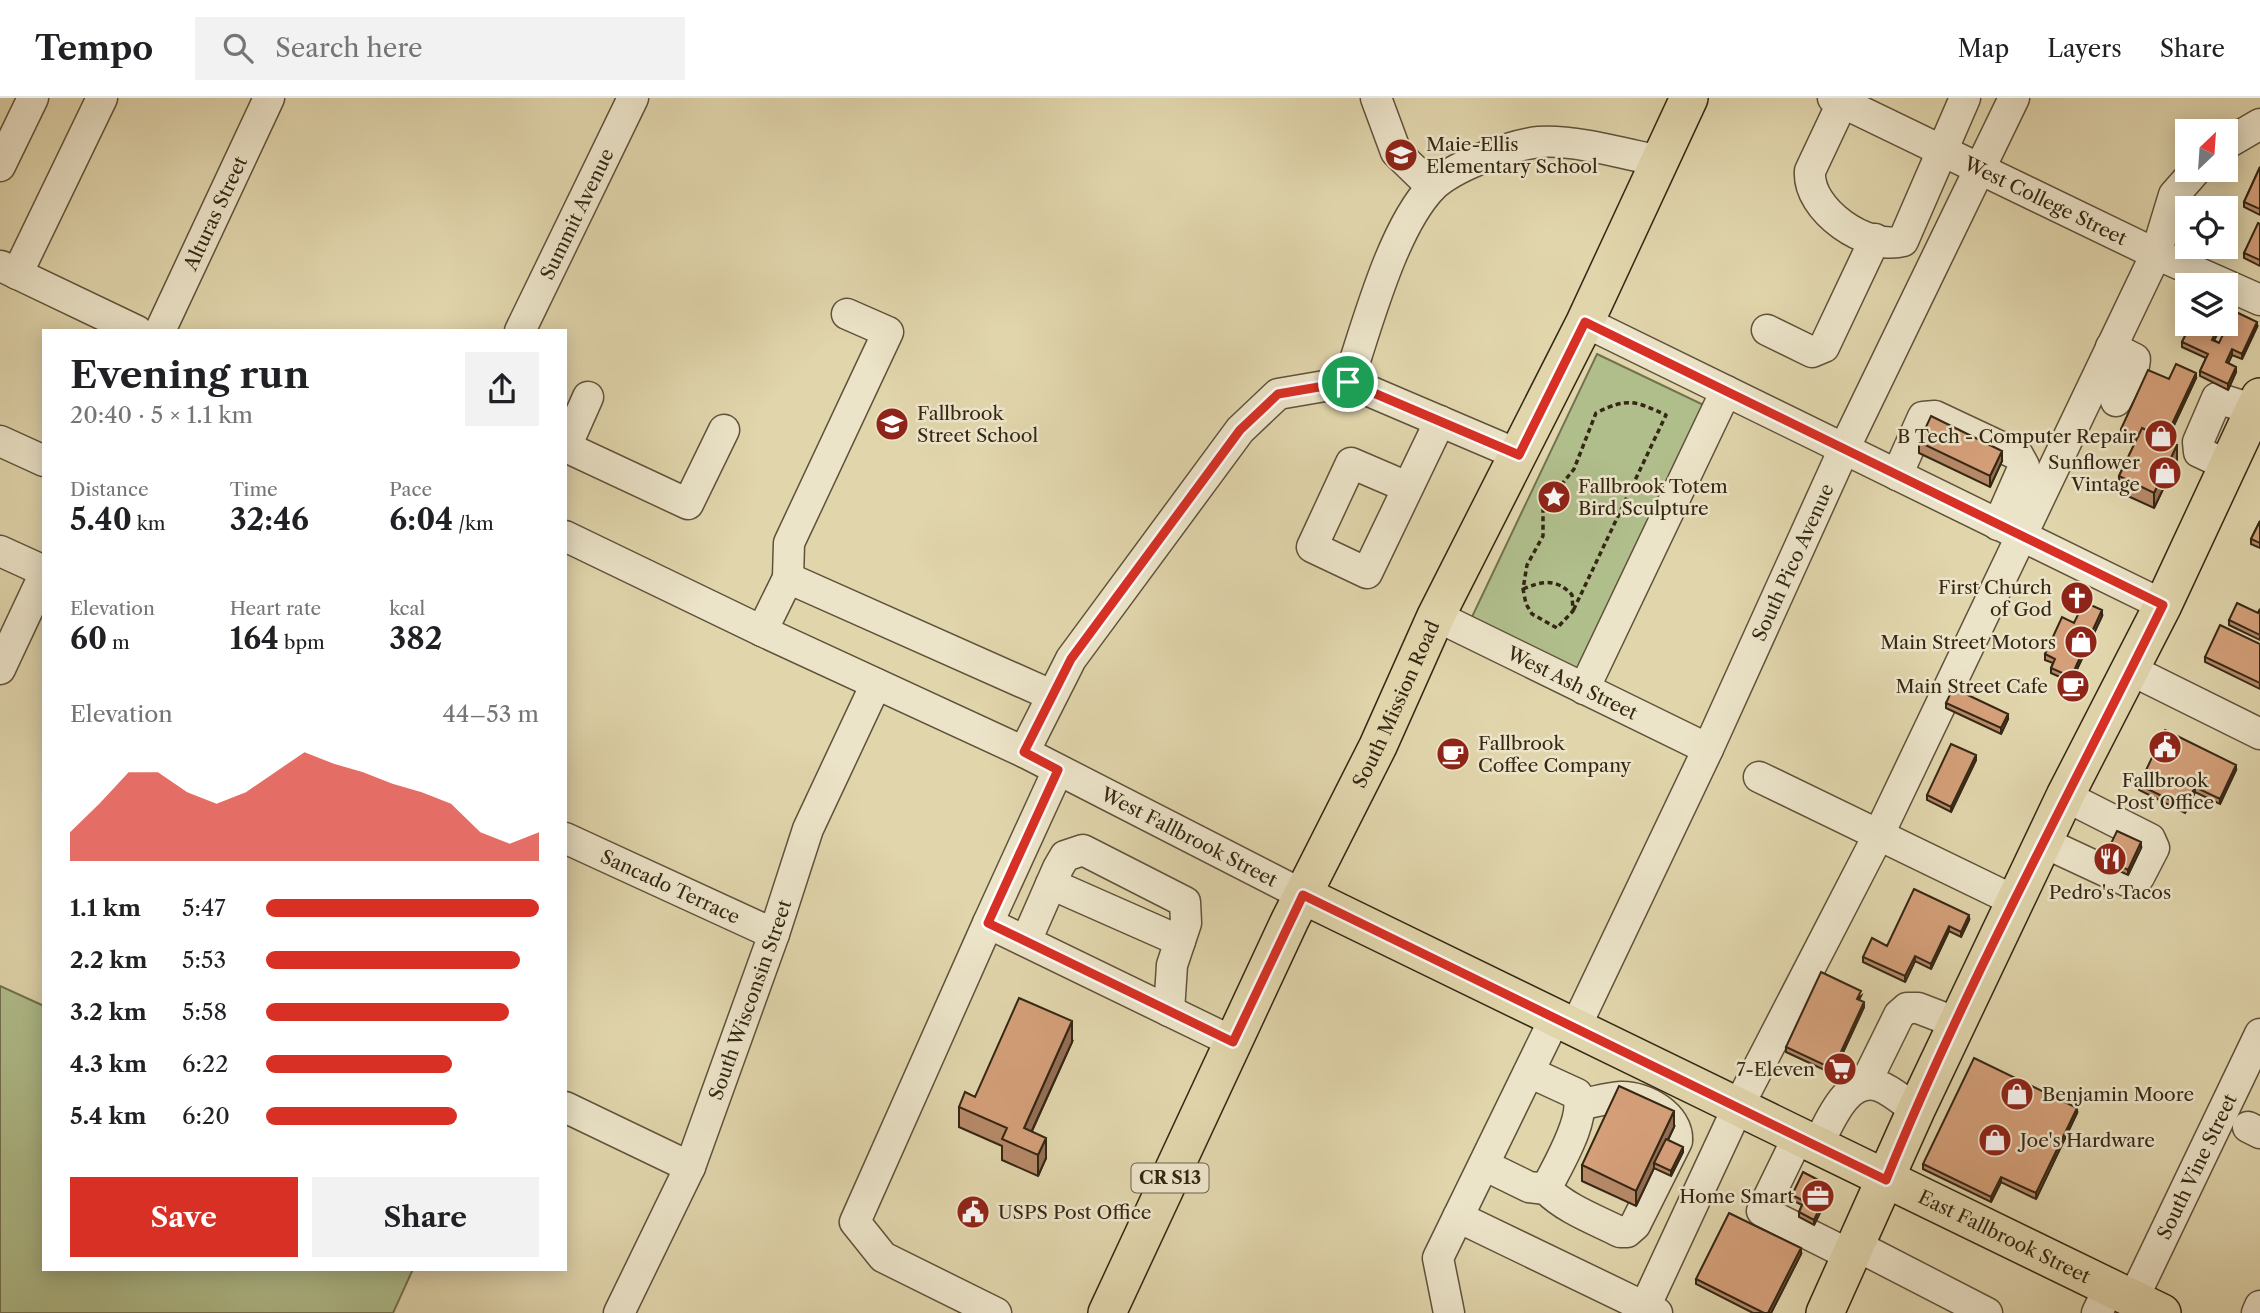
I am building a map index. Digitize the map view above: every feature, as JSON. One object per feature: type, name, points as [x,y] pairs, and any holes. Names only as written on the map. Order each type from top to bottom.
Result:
[{"type":"main road","name":"South Mission Road","points":[[1107,1313],[1303,895],[1378,746],[1436,616],[1585,322],[1689,98]]},
{"type":"main road","points":[[1825,1313],[1916,1110],[2043,842],[2163,605],[2257,404]]},
{"type":"main road","name":"West Fallbrook Street","points":[[1303,895],[1886,1180]]},
{"type":"main road","name":"East Fallbrook Street","points":[[1886,1180],[2125,1303]]},
{"type":"street","points":[[0,166],[33,98]]},
{"type":"street","points":[[102,98],[9,270],[133,329]]},
{"type":"street","name":"Alturas Street","points":[[161,329],[269,98]]},
{"type":"street","name":"Summit Avenue","points":[[521,329],[633,98]]},
{"type":"street","points":[[1376,98],[1396,152],[1432,187]]},
{"type":"street","points":[[1838,100],[1810,171],[1810,182],[1832,217],[1856,233],[1891,244],[1903,241],[1965,98]]},
{"type":"street","name":"South Pico Avenue","points":[[1449,1313],[1438,1258],[1529,1072],[1565,1023],[1708,749],[1844,449],[2014,98]]},
{"type":"street","name":"West College Street","points":[[1838,100],[2156,254],[2260,300]]},
{"type":"street","points":[[2238,137],[2260,124]]},
{"type":"street","points":[[1348,382],[1396,242],[1432,187],[1487,155],[1540,142],[1601,149],[1659,162]]},
{"type":"street","points":[[1458,1217],[1651,1310],[1738,1107],[1878,836],[2009,530],[2110,347],[2156,254],[2174,195],[2185,182]]},
{"type":"street","points":[[1767,330],[1812,352],[1824,347],[1875,239]]},
{"type":"street","points":[[762,631],[788,578],[789,543],[888,332],[847,314]]},
{"type":"street","points":[[1585,322],[2163,605]]},
{"type":"street","points":[[2110,347],[2134,359],[2134,366],[2116,401]]},
{"type":"street","points":[[1024,752],[1071,659],[1240,430],[1278,394],[1348,382],[1519,455]]},
{"type":"street","points":[[1584,689],[1726,391]]},
{"type":"street","points":[[567,446],[588,397]]},
{"type":"street","points":[[1897,475],[1923,417],[1935,416],[2018,455],[2024,466],[2009,530]]},
{"type":"street","points":[[1407,487],[1440,421]]},
{"type":"street","points":[[567,448],[688,504],[723,430]]},
{"type":"street","points":[[0,440],[42,460]]},
{"type":"street","name":"West Fallbrook Street","points":[[567,537],[1024,752],[1303,895]]},
{"type":"street","points":[[0,551],[42,572]]},
{"type":"street","points":[[788,578],[1051,695]]},
{"type":"street","points":[[0,669],[33,628],[42,583]]},
{"type":"street","name":"West Ash Street","points":[[1436,616],[1708,749]]},
{"type":"street","points":[[2131,670],[2260,734]]},
{"type":"street","name":"South Wisconsin Street","points":[[619,1313],[690,1167],[774,934],[808,829],[876,684]]},
{"type":"street","points":[[996,1313],[883,1257],[855,1222],[1058,770]]},
{"type":"street","points":[[1759,777],[2015,901]]},
{"type":"street","points":[[2043,842],[2131,883],[2145,868],[2154,848],[2150,839],[2065,796]]},
{"type":"street","name":"Sancado Terrace","points":[[567,839],[774,934]]},
{"type":"street","points":[[1026,941],[1065,856],[1083,850],[1185,902],[1186,923],[1172,965],[1169,1010]]},
{"type":"street","points":[[1051,884],[1180,941]]},
{"type":"street","points":[[988,923],[1233,1042]]},
{"type":"street","points":[[1865,1084],[1899,1015],[1908,1008],[1918,1008],[1957,1023]]},
{"type":"street","name":"South Vine Street","points":[[2125,1303],[2260,1034]]},
{"type":"street","points":[[1529,1072],[1577,1094],[1582,1104],[1579,1117],[1546,1189]]},
{"type":"street","points":[[1916,1110],[1880,1086],[1865,1084],[1854,1088],[1808,1142],[1762,1212],[1987,1313]]},
{"type":"street","points":[[1484,1165],[1529,1187],[1546,1189],[1573,1208],[1620,1232],[1628,1232],[1635,1225],[1668,1160],[1677,1141],[1678,1128],[1662,1112],[1631,1098],[1582,1104]]},
{"type":"street","points":[[567,1108],[690,1167]]},
{"type":"street","points":[[2257,1313],[2260,1306]]},
{"type":"path","points":[[1620,401],[1638,402],[1666,415],[1573,611],[1557,628],[1532,614],[1523,589],[1527,565],[1543,536],[1544,508],[1574,469],[1596,413],[1620,401]]},
{"type":"path","points":[[1523,589],[1539,582],[1550,581],[1565,587],[1573,595],[1573,611]]},
{"type":"green space","points":[[1597,354],[1712,409],[1585,675],[1470,621]]},
{"type":"green space","points":[[0,986],[42,1005],[42,1271],[412,1271],[393,1313],[0,1313]]},
{"type":"building","points":[[2260,167],[2260,209],[2244,202]]},
{"type":"building","points":[[2258,223],[2260,224],[2260,260],[2244,253]]},
{"type":"building","points":[[2238,313],[2257,322],[2242,354],[2232,349],[2226,362],[2236,367],[2228,384],[2200,371],[2208,354],[2182,342],[2185,336],[2214,336],[2212,340],[2219,343],[2222,336],[2238,336]]},
{"type":"building","points":[[2176,364],[2196,373],[2165,439],[2142,428],[2138,437],[2121,429],[2148,370],[2169,379]]},
{"type":"building","points":[[1931,416],[2002,451],[1990,476],[1919,442]]},
{"type":"building","points":[[2142,428],[2177,445],[2154,493],[2119,476]]},
{"type":"building","points":[[2260,521],[2260,543],[2251,539]]},
{"type":"building","points":[[2084,602],[2102,610],[2071,677],[2051,668],[2055,659],[2045,654],[2062,617],[2074,623]]},
{"type":"building","points":[[2237,603],[2258,613],[2260,609],[2260,635],[2229,620]]},
{"type":"building","points":[[2220,625],[2260,644],[2260,683],[2205,657]]},
{"type":"building","points":[[1953,688],[2008,714],[2001,728],[1946,703]]},
{"type":"building","points":[[2165,730],[2236,765],[2220,799],[2195,787],[2185,807],[2139,785]]},
{"type":"building","points":[[1951,744],[1976,755],[1951,807],[1927,795]]},
{"type":"building","points":[[2117,831],[2141,842],[2128,870],[2104,858]]},
{"type":"building","points":[[1914,889],[1969,915],[1961,932],[1949,926],[1931,964],[1915,956],[1905,976],[1863,957],[1872,938],[1887,946]]},
{"type":"building","points":[[1821,972],[1861,991],[1857,999],[1864,1002],[1833,1069],[1786,1047]]},
{"type":"building","points":[[1019,998],[1072,1021],[1024,1128],[1046,1138],[1038,1155],[1002,1139],[1007,1128],[959,1107],[965,1092],[975,1097]]},
{"type":"building","points":[[1974,1058],[2077,1108],[2036,1193],[2001,1177],[1991,1197],[1923,1164]]},
{"type":"building","points":[[1619,1086],[1674,1111],[1636,1191],[1582,1165]]},
{"type":"building","points":[[1666,1139],[1683,1147],[1671,1171],[1654,1163]]},
{"type":"building","points":[[1803,1172],[1830,1186],[1814,1220],[1799,1212],[1804,1201],[1792,1195]]},
{"type":"building","points":[[1729,1213],[1801,1248],[1768,1313],[1696,1279]]},
{"type":"place","name":"Maie-Ellis Elementary School","points":[[1401,155]]},
{"type":"place","name":"Fallbrook Street School","points":[[892,424]]},
{"type":"place","name":"B Tech - Computer Repair","points":[[2161,436]]},
{"type":"place","name":"Sunflower Vintage","points":[[2165,473]]},
{"type":"place","name":"Fallbrook Totem Bird Sculpture","points":[[1554,497]]},
{"type":"place","name":"First Church of God","points":[[2077,598]]},
{"type":"place","name":"Main Street Motors","points":[[2081,642]]},
{"type":"place","name":"Main Street Cafe","points":[[2073,686]]},
{"type":"place","name":"Fallbrook Post Office","points":[[2165,747]]},
{"type":"place","name":"Fallbrook Coffee Company","points":[[1453,754]]},
{"type":"place","name":"Pedro's Tacos","points":[[2110,859]]},
{"type":"place","name":"7-Eleven","points":[[1840,1069]]},
{"type":"place","name":"Benjamin Moore","points":[[2017,1094]]},
{"type":"place","name":"Joe's Hardware","points":[[1995,1140]]},
{"type":"place","name":"Home Smart","points":[[1818,1196]]},
{"type":"place","name":"USPS Post Office","points":[[973,1212]]},
{"type":"route","points":[[1585,322],[2163,605],[2065,796],[1916,1110],[1886,1180],[1303,895],[1233,1042],[988,923],[1058,770],[1024,752],[1071,659],[1240,430],[1278,394],[1348,382],[1519,455],[1585,322]]}]
